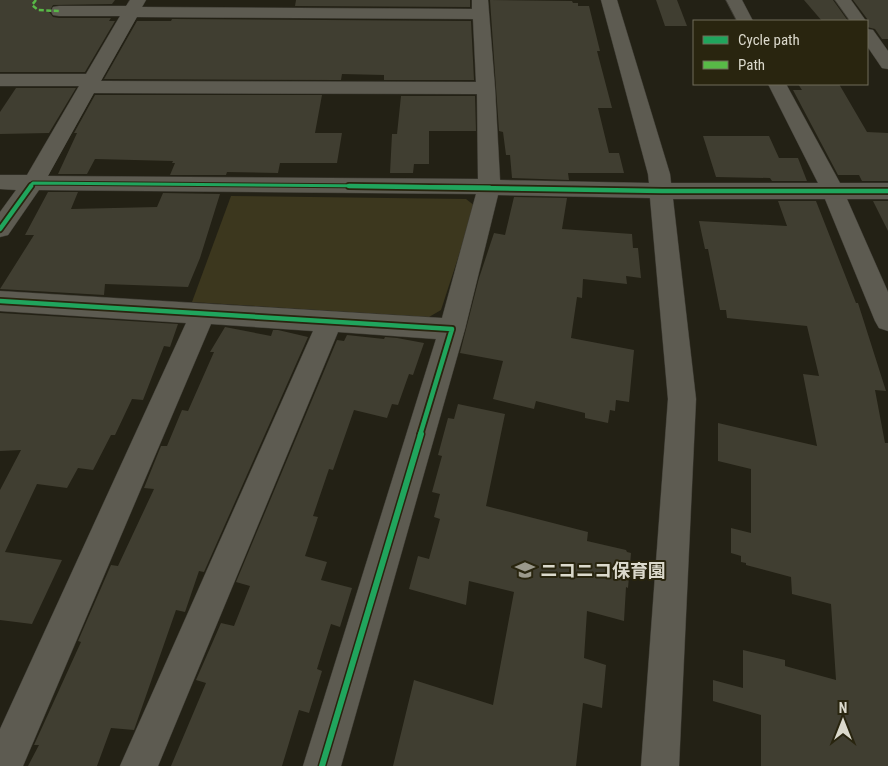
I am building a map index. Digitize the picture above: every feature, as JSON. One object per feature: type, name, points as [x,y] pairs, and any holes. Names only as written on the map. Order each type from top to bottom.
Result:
[{"type":"street","points":[[609,0],[659,174],[682,399],[660,766]]},
{"type":"street","points":[[734,0],[744,20]]},
{"type":"street","points":[[842,0],[857,20]]},
{"type":"street","points":[[0,229],[33,182],[135,6]]},
{"type":"street","points":[[59,11],[135,6],[480,7],[486,88],[489,187],[452,329],[322,766]]},
{"type":"street","points":[[868,35],[888,64]]},
{"type":"street","points":[[0,97],[6,80],[91,83],[486,88]]},
{"type":"street","points":[[778,85],[833,191],[888,321]]},
{"type":"street","points":[[0,182],[489,187],[662,191],[888,191]]},
{"type":"street","points":[[0,301],[452,329]]},
{"type":"street","points":[[3,766],[203,313]]},
{"type":"street","points":[[139,766],[330,321]]},
{"type":"shaded area","points":[[231,196],[466,199],[475,206],[441,310],[429,317],[192,302]]},
{"type":"building","points":[[0,0],[115,0],[112,4],[53,5],[49,12],[53,17],[59,18],[111,18],[109,21],[115,21],[85,72],[0,72]]},
{"type":"building","points":[[296,0],[470,0],[470,7],[295,6]]},
{"type":"building","points":[[490,0],[572,1],[573,3],[578,3],[578,6],[589,6],[600,51],[597,51],[612,108],[598,108],[609,153],[619,153],[624,173],[568,173],[569,180],[512,178],[510,155],[506,155],[503,132],[499,131]]},
{"type":"building","points":[[656,0],[677,0],[687,26],[665,26]]},
{"type":"building","points":[[804,0],[833,0],[847,20],[821,20]]},
{"type":"building","points":[[853,0],[888,0],[888,39],[882,39],[875,29],[868,27],[868,20]]},
{"type":"building","points":[[172,19],[471,21],[474,80],[384,80],[384,75],[342,74],[341,80],[104,79],[137,21],[171,21]]},
{"type":"building","points":[[799,85],[840,85],[867,132],[888,133],[888,181],[862,181],[859,175],[838,175],[793,90],[802,90]]},
{"type":"building","points":[[16,88],[76,88],[49,133],[0,134],[0,112]]},
{"type":"building","points":[[95,95],[322,95],[315,133],[342,133],[337,163],[280,163],[278,173],[227,172],[226,175],[170,175],[175,163],[172,163],[173,161],[95,159],[87,174],[58,174],[77,133],[74,133]]},
{"type":"building","points":[[401,96],[475,96],[476,131],[429,131],[429,164],[414,164],[413,173],[390,173],[392,134],[397,134]]},
{"type":"building","points":[[703,136],[769,136],[779,158],[798,158],[807,181],[772,181],[770,178],[716,177]]},
{"type":"building","points":[[48,192],[78,192],[71,209],[157,207],[163,193],[220,194],[200,258],[188,287],[105,284],[104,295],[0,289],[34,235],[25,235]]},
{"type":"building","points":[[514,197],[567,198],[562,229],[632,234],[633,248],[638,248],[641,278],[626,276],[627,284],[583,279],[582,298],[577,297],[571,338],[634,350],[629,402],[616,400],[615,411],[610,410],[608,423],[585,418],[585,413],[536,401],[534,409],[493,399],[503,361],[460,353],[479,278],[494,233],[505,235]]},
{"type":"building","points":[[778,201],[816,201],[856,303],[858,303],[886,391],[875,390],[885,443],[888,443],[888,766],[761,766],[761,715],[713,701],[713,680],[743,688],[743,650],[785,660],[785,666],[836,680],[831,604],[792,594],[791,577],[746,565],[746,563],[741,562],[741,556],[731,553],[731,528],[751,533],[751,469],[718,461],[718,423],[817,446],[803,374],[819,376],[807,326],[727,318],[726,310],[720,310],[708,249],[705,249],[699,221],[787,226]]},
{"type":"building","points":[[873,201],[888,201],[888,231]]},
{"type":"building","points":[[0,313],[178,324],[170,347],[164,346],[143,400],[132,399],[115,435],[111,435],[93,470],[78,468],[67,488],[37,484],[5,552],[62,560],[32,624],[0,620],[0,490],[21,450],[0,451]]},
{"type":"building","points":[[225,327],[271,336],[273,330],[278,330],[308,337],[204,572],[199,571],[185,612],[176,610],[134,730],[111,728],[97,766],[28,766],[39,745],[34,745],[81,642],[78,641],[111,565],[118,566],[154,489],[144,488],[161,446],[167,446],[182,410],[188,411],[214,352],[210,352]]},
{"type":"building","points":[[347,335],[384,339],[385,337],[397,338],[424,343],[413,375],[409,374],[398,405],[392,404],[387,418],[354,410],[333,470],[329,469],[313,516],[318,517],[305,556],[327,562],[321,580],[352,588],[340,627],[331,624],[317,669],[322,671],[309,713],[299,710],[282,766],[171,766],[206,683],[196,680],[221,623],[234,626],[250,586],[236,582],[337,340],[344,341]]},
{"type":"building","points":[[458,404],[505,414],[486,506],[588,532],[587,541],[626,550],[631,553],[624,621],[587,611],[584,658],[606,665],[602,708],[583,703],[576,766],[393,766],[414,680],[493,705],[514,592],[469,581],[466,605],[409,589],[418,556],[429,559],[440,519],[434,517],[440,494],[432,492],[442,456],[438,455],[448,418],[454,419]]},
{"type":"marked path","points":[[36,0],[32,5],[38,10],[59,11]]},
{"type":"cycle path","points":[[0,229],[33,183],[489,187],[662,191],[888,191]]},
{"type":"cycle path","points":[[0,301],[452,329],[322,766]]},
{"type":"place","name":"ニコニコ保育園","points":[[525,570]]}]
